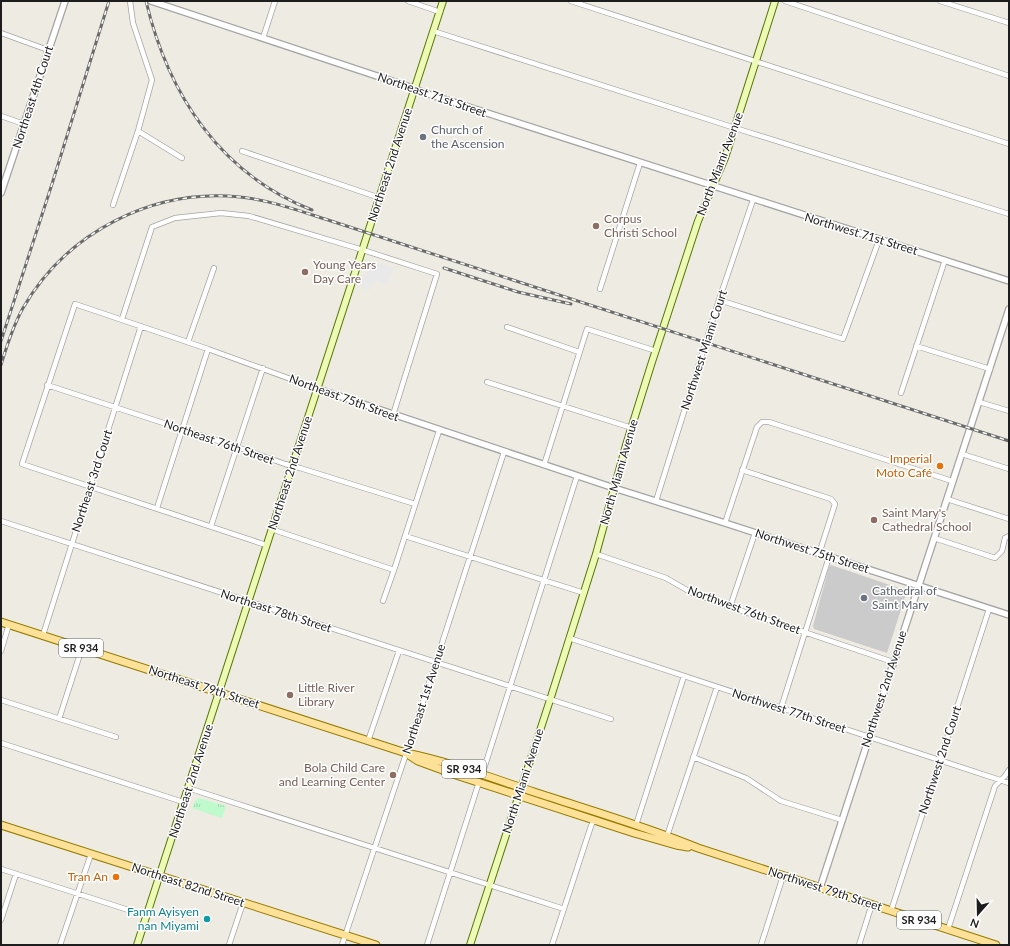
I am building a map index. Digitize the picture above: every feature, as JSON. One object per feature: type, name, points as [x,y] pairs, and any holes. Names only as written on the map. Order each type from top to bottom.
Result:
[{"type":"main road","name":"Northeast 2nd Avenue","points":[[137,945],[220,692],[266,544],[444,1]]},
{"type":"main road","name":"North Miami Avenue","points":[[470,945],[584,593],[632,428],[698,221],[725,158],[775,1]]},
{"type":"main road","name":"Northeast 79th Street","points":[[1,622],[368,741],[521,788]]},
{"type":"main road","name":"Northeast 79th Street","points":[[406,753],[418,761],[519,795]]},
{"type":"main road","name":"Northwest 79th Street","points":[[521,788],[636,825],[698,848],[996,945]]},
{"type":"main road","name":"Northwest 79th Street","points":[[519,795],[676,845],[698,848]]},
{"type":"main road","points":[[594,820],[600,819],[636,825]]},
{"type":"main road","name":"Northeast 82nd Street","points":[[1,825],[376,945]]},
{"type":"street","name":"Northeast 4th Court","points":[[1,193],[65,1]]},
{"type":"street","points":[[113,205],[138,131],[152,80],[133,24],[130,1]]},
{"type":"street","name":"Northeast 71st Street","points":[[151,1],[160,2],[414,90],[713,186]]},
{"type":"street","points":[[263,38],[275,1]]},
{"type":"street","points":[[408,1],[440,12]]},
{"type":"street","points":[[570,1],[1009,144]]},
{"type":"street","points":[[785,1],[1009,76]]},
{"type":"street","points":[[940,1],[1009,23]]},
{"type":"street","points":[[433,31],[1009,214]]},
{"type":"street","points":[[1,33],[48,50]]},
{"type":"street","points":[[1,116],[24,124]]},
{"type":"street","points":[[138,131],[182,158]]},
{"type":"street","points":[[242,151],[380,198]]},
{"type":"street","points":[[600,289],[640,162]]},
{"type":"street","name":"Northwest 71st Street","points":[[713,186],[1009,281]]},
{"type":"street","name":"Northwest Miami Court","points":[[656,501],[719,300],[753,200]]},
{"type":"street","points":[[122,320],[152,227],[175,218],[221,213],[248,216],[363,250],[437,274],[393,415]]},
{"type":"street","points":[[719,300],[843,339],[878,240]]},
{"type":"street","points":[[901,393],[945,260]]},
{"type":"street","points":[[188,342],[214,268]]},
{"type":"street","name":"Northeast 75th Street","points":[[47,386],[75,304],[263,368],[393,415],[614,488]]},
{"type":"street","name":"Northwest 2nd Avenue","points":[[820,888],[1009,309]]},
{"type":"street","name":"Northeast 3rd Court","points":[[43,635],[141,326]]},
{"type":"street","points":[[507,327],[579,352]]},
{"type":"street","points":[[544,465],[587,329],[656,351]]},
{"type":"street","points":[[916,346],[990,369]]},
{"type":"street","points":[[157,508],[208,349]]},
{"type":"street","points":[[211,526],[263,368]]},
{"type":"street","points":[[488,382],[632,428]]},
{"type":"street","points":[[47,386],[22,464],[266,544]]},
{"type":"street","name":"Northeast 76th Street","points":[[47,386],[183,429],[292,466],[415,504]]},
{"type":"street","points":[[979,402],[1009,411]]},
{"type":"street","points":[[725,523],[757,427],[762,422],[769,422],[952,481]]},
{"type":"street","points":[[383,601],[440,431]]},
{"type":"street","name":"Northeast 1st Avenue","points":[[342,945],[504,452]]},
{"type":"street","points":[[962,454],[1009,469]]},
{"type":"street","points":[[742,470],[831,499],[835,504],[818,554]]},
{"type":"street","points":[[482,775],[577,476]]},
{"type":"street","name":"Northwest 75th Street","points":[[614,488],[1009,615]]},
{"type":"street","points":[[947,499],[1009,519]]},
{"type":"street","name":"Northeast 78th Street","points":[[1,521],[611,719]]},
{"type":"street","points":[[271,529],[394,570]]},
{"type":"street","points":[[730,607],[755,533]]},
{"type":"street","points":[[405,536],[584,593]]},
{"type":"street","points":[[934,538],[995,558],[1002,551],[1005,538],[1009,536]]},
{"type":"street","name":"Northwest 76th Street","points":[[596,554],[666,578],[692,593],[730,607],[893,662]]},
{"type":"street","points":[[781,708],[829,557]]},
{"type":"street","name":"Northwest 2nd Court","points":[[890,910],[989,609]]},
{"type":"street","points":[[1,650],[9,624]]},
{"type":"street","name":"Northwest 77th Street","points":[[569,638],[1009,783]]},
{"type":"street","points":[[59,719],[82,648]]},
{"type":"street","points":[[368,741],[399,650]]},
{"type":"street","points":[[636,825],[684,676]]},
{"type":"street","points":[[668,836],[716,687]]},
{"type":"street","points":[[1,700],[116,737]]},
{"type":"street","points":[[1,743],[184,802]]},
{"type":"street","points":[[693,757],[746,778],[781,801],[842,820]]},
{"type":"street","points":[[948,929],[995,786],[1009,770]]},
{"type":"street","points":[[427,945],[479,782]]},
{"type":"street","points":[[188,788],[450,871],[564,909]]},
{"type":"street","points":[[552,945],[594,820]]},
{"type":"street","points":[[60,945],[91,854]]},
{"type":"street","points":[[1,869],[147,916]]},
{"type":"street","points":[[1,920],[16,874]]},
{"type":"street","points":[[761,945],[784,876]]},
{"type":"street","points":[[229,945],[243,903]]},
{"type":"street","points":[[858,945],[872,904]]},
{"type":"shaded area","points":[[370,260],[394,267],[388,285],[373,280],[370,290],[360,288]]},
{"type":"shaded area","points":[[831,565],[905,590],[906,594],[887,653],[814,629],[813,626],[829,567]]},
{"type":"green space","points":[[199,798],[226,806],[222,818],[192,808],[195,801]]},
{"type":"railway","points":[[1,341],[109,1]]},
{"type":"railway","points":[[146,1],[168,68],[184,99],[203,127],[225,153],[250,175],[279,194],[312,210]]},
{"type":"railway","points":[[1,365],[19,315],[41,281],[63,257],[88,237],[115,221],[145,208],[176,200],[208,196],[240,197],[251,198],[304,212],[1009,441]]},
{"type":"railway","points":[[444,268],[518,292],[571,304]]},
{"type":"place","name":"Church of the Ascension","points":[[423,137]]},
{"type":"place","name":"Corpus Christi School","points":[[596,226]]},
{"type":"place","name":"Young Years Day Care","points":[[305,272]]},
{"type":"place","name":"Imperial Moto Café","points":[[940,466]]},
{"type":"place","name":"Saint Mary's Cathedral School","points":[[874,520]]},
{"type":"place","name":"Cathedral of Saint Mary","points":[[864,598]]},
{"type":"place","name":"Little River Library","points":[[290,695]]},
{"type":"place","name":"Bola Child Care and Learning Center","points":[[393,775]]},
{"type":"place","name":"Tran An","points":[[116,877]]},
{"type":"place","name":"Fanm Ayisyen nan Miyami","points":[[207,919]]}]
